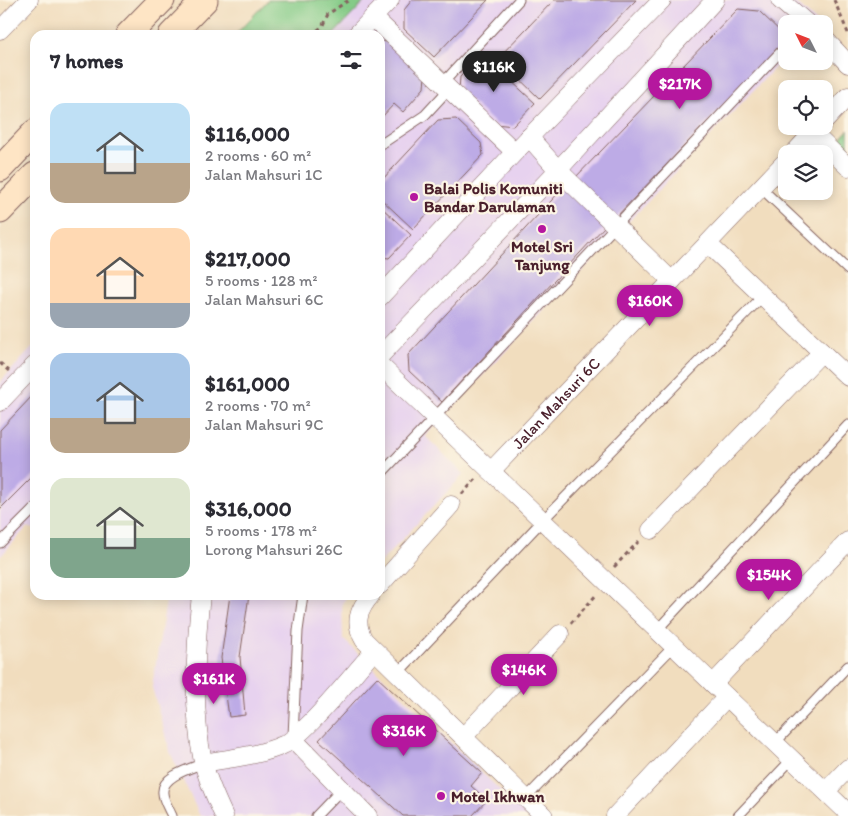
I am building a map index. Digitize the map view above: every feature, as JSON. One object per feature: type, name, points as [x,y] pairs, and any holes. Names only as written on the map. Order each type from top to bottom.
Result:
[{"type":"main road","points":[[133,30],[162,0]]},
{"type":"main road","points":[[177,30],[205,0]]},
{"type":"main road","points":[[0,169],[30,137]]},
{"type":"main road","points":[[0,211],[30,180]]},
{"type":"street","points":[[0,30],[29,0]]},
{"type":"street","points":[[361,30],[390,0]]},
{"type":"street","points":[[385,286],[662,0]]},
{"type":"street","points":[[385,351],[558,170],[714,0]]},
{"type":"street","points":[[780,0],[798,15]]},
{"type":"street","points":[[373,17],[515,152]]},
{"type":"street","points":[[833,48],[848,64]]},
{"type":"street","points":[[833,112],[848,96]]},
{"type":"street","points":[[802,145],[811,135]]},
{"type":"street","points":[[825,135],[848,166]]},
{"type":"street","points":[[529,137],[558,170],[672,281]]},
{"type":"street","name":"Jalan Mahsuri 6C","points":[[489,469],[778,170]]},
{"type":"street","points":[[708,244],[848,377]]},
{"type":"street","points":[[651,530],[822,352]]},
{"type":"street","points":[[0,402],[30,370]]},
{"type":"street","points":[[385,370],[848,813]]},
{"type":"street","points":[[385,579],[451,505]]},
{"type":"street","points":[[713,684],[848,541]]},
{"type":"street","points":[[201,600],[196,667],[199,737],[204,763],[224,816]]},
{"type":"street","points":[[368,600],[358,614],[357,624],[364,640],[544,816]]},
{"type":"street","points":[[464,736],[560,634]]},
{"type":"street","points":[[204,763],[272,750],[293,739],[367,659]]},
{"type":"street","points":[[615,816],[726,697]]},
{"type":"street","points":[[293,739],[368,816]]},
{"type":"street","points":[[826,791],[847,770]]},
{"type":"lane","points":[[385,142],[425,115],[446,86],[519,0]]},
{"type":"lane","points":[[385,470],[778,54]]},
{"type":"lane","points":[[761,188],[848,270]]},
{"type":"lane","points":[[398,673],[542,521],[763,296]]},
{"type":"lane","points":[[657,630],[848,425]]},
{"type":"lane","points":[[0,543],[30,518]]},
{"type":"lane","points":[[293,739],[298,631],[302,600]]},
{"type":"lane","points":[[526,798],[674,646]]},
{"type":"lane","points":[[775,743],[848,666]]},
{"type":"lane","points":[[738,816],[792,759]]},
{"type":"lane","points":[[172,816],[163,793],[164,786],[175,776],[204,763]]},
{"type":"lane","points":[[316,816],[342,789]]},
{"type":"path","points":[[319,30],[322,28],[328,14],[349,0]]},
{"type":"path","points":[[834,0],[848,33]]},
{"type":"path","points":[[451,505],[489,469]]},
{"type":"path","points":[[560,634],[651,530]]},
{"type":"shaded area","points":[[366,0],[793,0],[809,15],[778,15],[778,64],[425,436],[464,474],[385,558],[385,30],[338,30]]},
{"type":"shaded area","points":[[30,350],[30,528],[27,527],[0,557],[0,382]]},
{"type":"shaded area","points":[[166,600],[345,600],[342,603],[343,639],[527,816],[200,816],[170,752],[152,687]]},
{"type":"green space","points":[[268,0],[366,0],[338,30],[240,30]]},
{"type":"green space","points":[[848,130],[848,156],[835,144]]},
{"type":"building","points":[[412,0],[488,0],[434,57],[404,29],[404,10]]},
{"type":"building","points":[[554,0],[636,0],[540,99],[498,58]]},
{"type":"building","points":[[738,9],[759,11],[778,29],[778,48],[614,219],[573,180]]},
{"type":"building","points":[[385,42],[425,76],[424,88],[403,112],[394,104],[385,114]]},
{"type":"building","points":[[482,54],[535,103],[513,126],[496,124],[459,90],[460,77]]},
{"type":"building","points":[[456,119],[481,143],[483,155],[413,229],[385,203],[385,177],[438,120]]},
{"type":"building","points":[[564,187],[605,226],[442,402],[409,371],[408,355]]},
{"type":"building","points":[[385,211],[411,235],[389,258],[385,258]]},
{"type":"building","points":[[30,398],[30,479],[0,509],[0,430]]},
{"type":"building","points":[[229,600],[248,600],[240,657],[245,715],[229,717],[221,658]]},
{"type":"building","points":[[377,677],[482,773],[471,786],[487,800],[472,816],[403,816],[319,740]]},
{"type":"place","name":"Balai Polis Komuniti Bandar Darulaman","points":[[414,197]]},
{"type":"place","name":"Motel Sri Tanjung","points":[[542,229]]},
{"type":"place","name":"Motel Ikhwan","points":[[441,796]]}]
